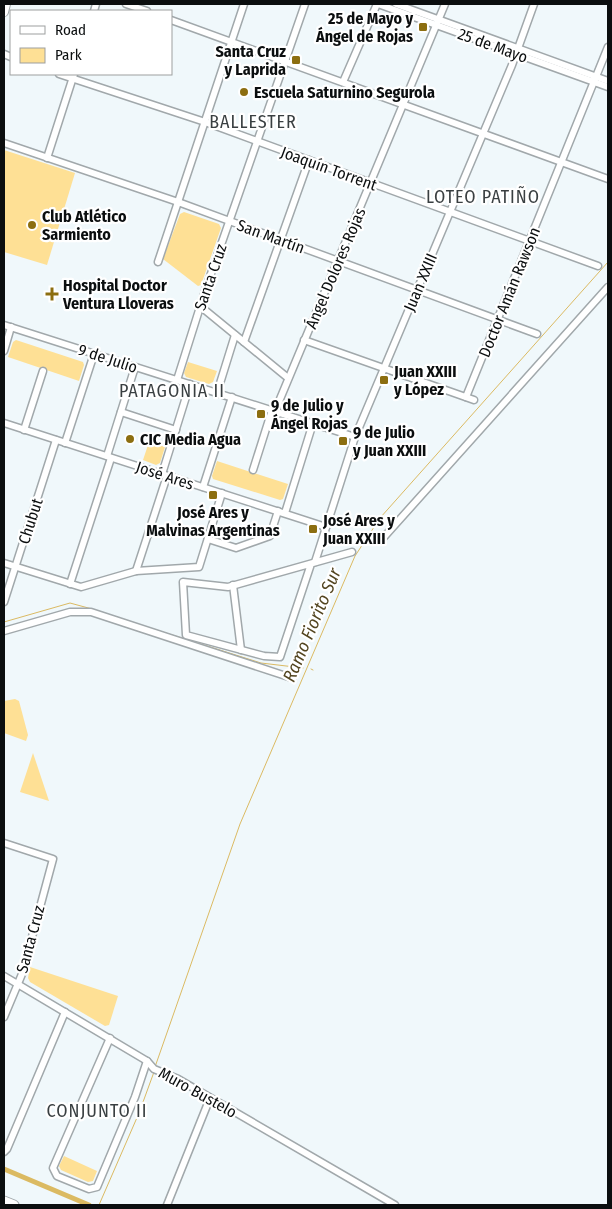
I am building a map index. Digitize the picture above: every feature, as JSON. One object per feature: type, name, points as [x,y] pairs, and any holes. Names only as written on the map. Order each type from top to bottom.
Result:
[{"type":"highway","points":[[4,1201],[14,1205]]},
{"type":"main road","points":[[4,12],[6,4]]},
{"type":"street","points":[[126,4],[144,10]]},
{"type":"street","points":[[158,262],[244,4]]},
{"type":"street","name":"Santa Cruz","points":[[177,380],[229,220],[305,4]]},
{"type":"street","points":[[343,82],[377,4]]},
{"type":"street","name":"25 de Mayo","points":[[377,4],[438,22]]},
{"type":"street","name":"25 de Mayo","points":[[396,4],[438,22],[597,80],[608,87]]},
{"type":"street","name":"Ángel Dolores Rojas","points":[[253,470],[273,411],[290,375],[445,4]]},
{"type":"street","name":"Juan XXIII","points":[[241,650],[264,656],[280,656],[326,527],[355,437],[483,134],[534,4]]},
{"type":"street","points":[[172,20],[608,178]]},
{"type":"street","name":"Doctor Amán Rawson","points":[[466,397],[597,80],[608,48]]},
{"type":"street","points":[[47,158],[73,76]]},
{"type":"street","name":"Joaquín Torrent","points":[[73,76],[205,122],[598,266]]},
{"type":"street","name":"25 de Mayo","points":[[597,80],[608,81]]},
{"type":"street","name":"San Martín","points":[[4,143],[229,220],[537,334]]},
{"type":"street","points":[[244,342],[309,160]]},
{"type":"street","points":[[384,537],[608,287]]},
{"type":"street","points":[[200,306],[244,342],[290,375]]},
{"type":"street","name":"9 de Julio","points":[[4,325],[355,437]]},
{"type":"street","points":[[4,351],[11,328]]},
{"type":"street","points":[[217,393],[235,335]]},
{"type":"street","points":[[304,340],[474,400]]},
{"type":"street","points":[[65,443],[94,354]]},
{"type":"street","points":[[70,584],[135,367]]},
{"type":"street","points":[[24,430],[43,370]]},
{"type":"street","points":[[136,571],[190,384]]},
{"type":"street","points":[[204,487],[232,397]]},
{"type":"street","points":[[121,412],[176,430]]},
{"type":"street","name":"José Ares","points":[[4,423],[326,527]]},
{"type":"street","points":[[208,539],[236,548],[270,536],[281,512],[313,423]]},
{"type":"street","name":"Chubut","points":[[4,602],[56,440]]},
{"type":"street","points":[[4,563],[81,587],[136,571],[199,567],[222,493]]},
{"type":"street","points":[[233,585],[241,650],[186,636],[183,582],[233,585],[352,552]]},
{"type":"street","points":[[4,631],[70,612],[91,612],[292,678]]},
{"type":"street","name":"Santa Cruz","points":[[4,843],[53,859],[18,984],[4,1017]]},
{"type":"street","name":"Muro Bustelo","points":[[4,976],[147,1060],[154,1069],[210,1098],[395,1205]]},
{"type":"street","points":[[4,1151],[65,1012]]},
{"type":"street","points":[[110,1038],[53,1168],[57,1176],[89,1189],[96,1187],[135,1096],[147,1060]]},
{"type":"street","points":[[167,1205],[210,1098]]},
{"type":"green space","name":"Club Atlético Sarmiento","points":[[4,150],[75,173],[47,265],[4,252]]},
{"type":"green space","points":[[184,212],[219,224],[221,228],[201,285],[198,286],[163,259],[180,214]]},
{"type":"green space","points":[[16,340],[83,362],[84,365],[79,381],[8,357],[13,342]]},
{"type":"green space","points":[[188,362],[217,371],[213,382],[209,384],[186,377],[184,373]]},
{"type":"green space","points":[[149,442],[165,447],[160,463],[156,465],[143,460]]},
{"type":"green space","points":[[217,461],[288,484],[283,499],[280,500],[213,479],[212,476]]},
{"type":"green space","points":[[15,699],[19,701],[28,735],[26,741],[4,733],[4,701]]},
{"type":"green space","points":[[33,753],[49,801],[20,792]]},
{"type":"green space","points":[[30,967],[118,996],[109,1025],[105,1026],[30,982],[28,978]]},
{"type":"green space","points":[[64,1156],[97,1171],[93,1181],[88,1182],[61,1170],[59,1166]]},
{"type":"waterway","name":"Ramo Fiorito Sur","points":[[155,1067],[240,824],[355,556],[380,518],[608,262]]},
{"type":"waterway","points":[[4,622],[70,603],[92,609]]},
{"type":"waterway","points":[[131,622],[261,663],[303,668]]},
{"type":"waterway","name":"Ramo Fiorito Sur","points":[[99,1205],[139,1113],[154,1072]]},
{"type":"waterway","points":[[4,1169],[89,1205]]},
{"type":"place","name":"25 de Mayo y Ángel de Rojas","points":[[423,27]]},
{"type":"place","name":"Santa Cruz y Laprida","points":[[296,60]]},
{"type":"place","name":"Escuela Saturnino Segurola","points":[[244,92]]},
{"type":"place","name":"Club Atlético Sarmiento","points":[[32,225]]},
{"type":"place","name":"Hospital Doctor Ventura Lloveras","points":[[52,294]]},
{"type":"place","name":"Juan XXIII y López","points":[[384,380]]},
{"type":"place","name":"9 de Julio y Ángel Rojas","points":[[261,414]]},
{"type":"place","name":"CIC Media Agua","points":[[130,439]]},
{"type":"place","name":"9 de Julio y Juan XXIII","points":[[343,441]]},
{"type":"place","name":"José Ares y Malvinas Argentinas","points":[[213,495]]},
{"type":"place","name":"José Ares y Juan XXIII","points":[[313,529]]},
{"type":"district","name":"BALLESTER","points":[[253,122]]},
{"type":"district","name":"LOTEO PATIÑO","points":[[483,197]]},
{"type":"district","name":"PATAGONIA II","points":[[172,391]]},
{"type":"district","name":"CONJUNTO II","points":[[97,1111]]}]
